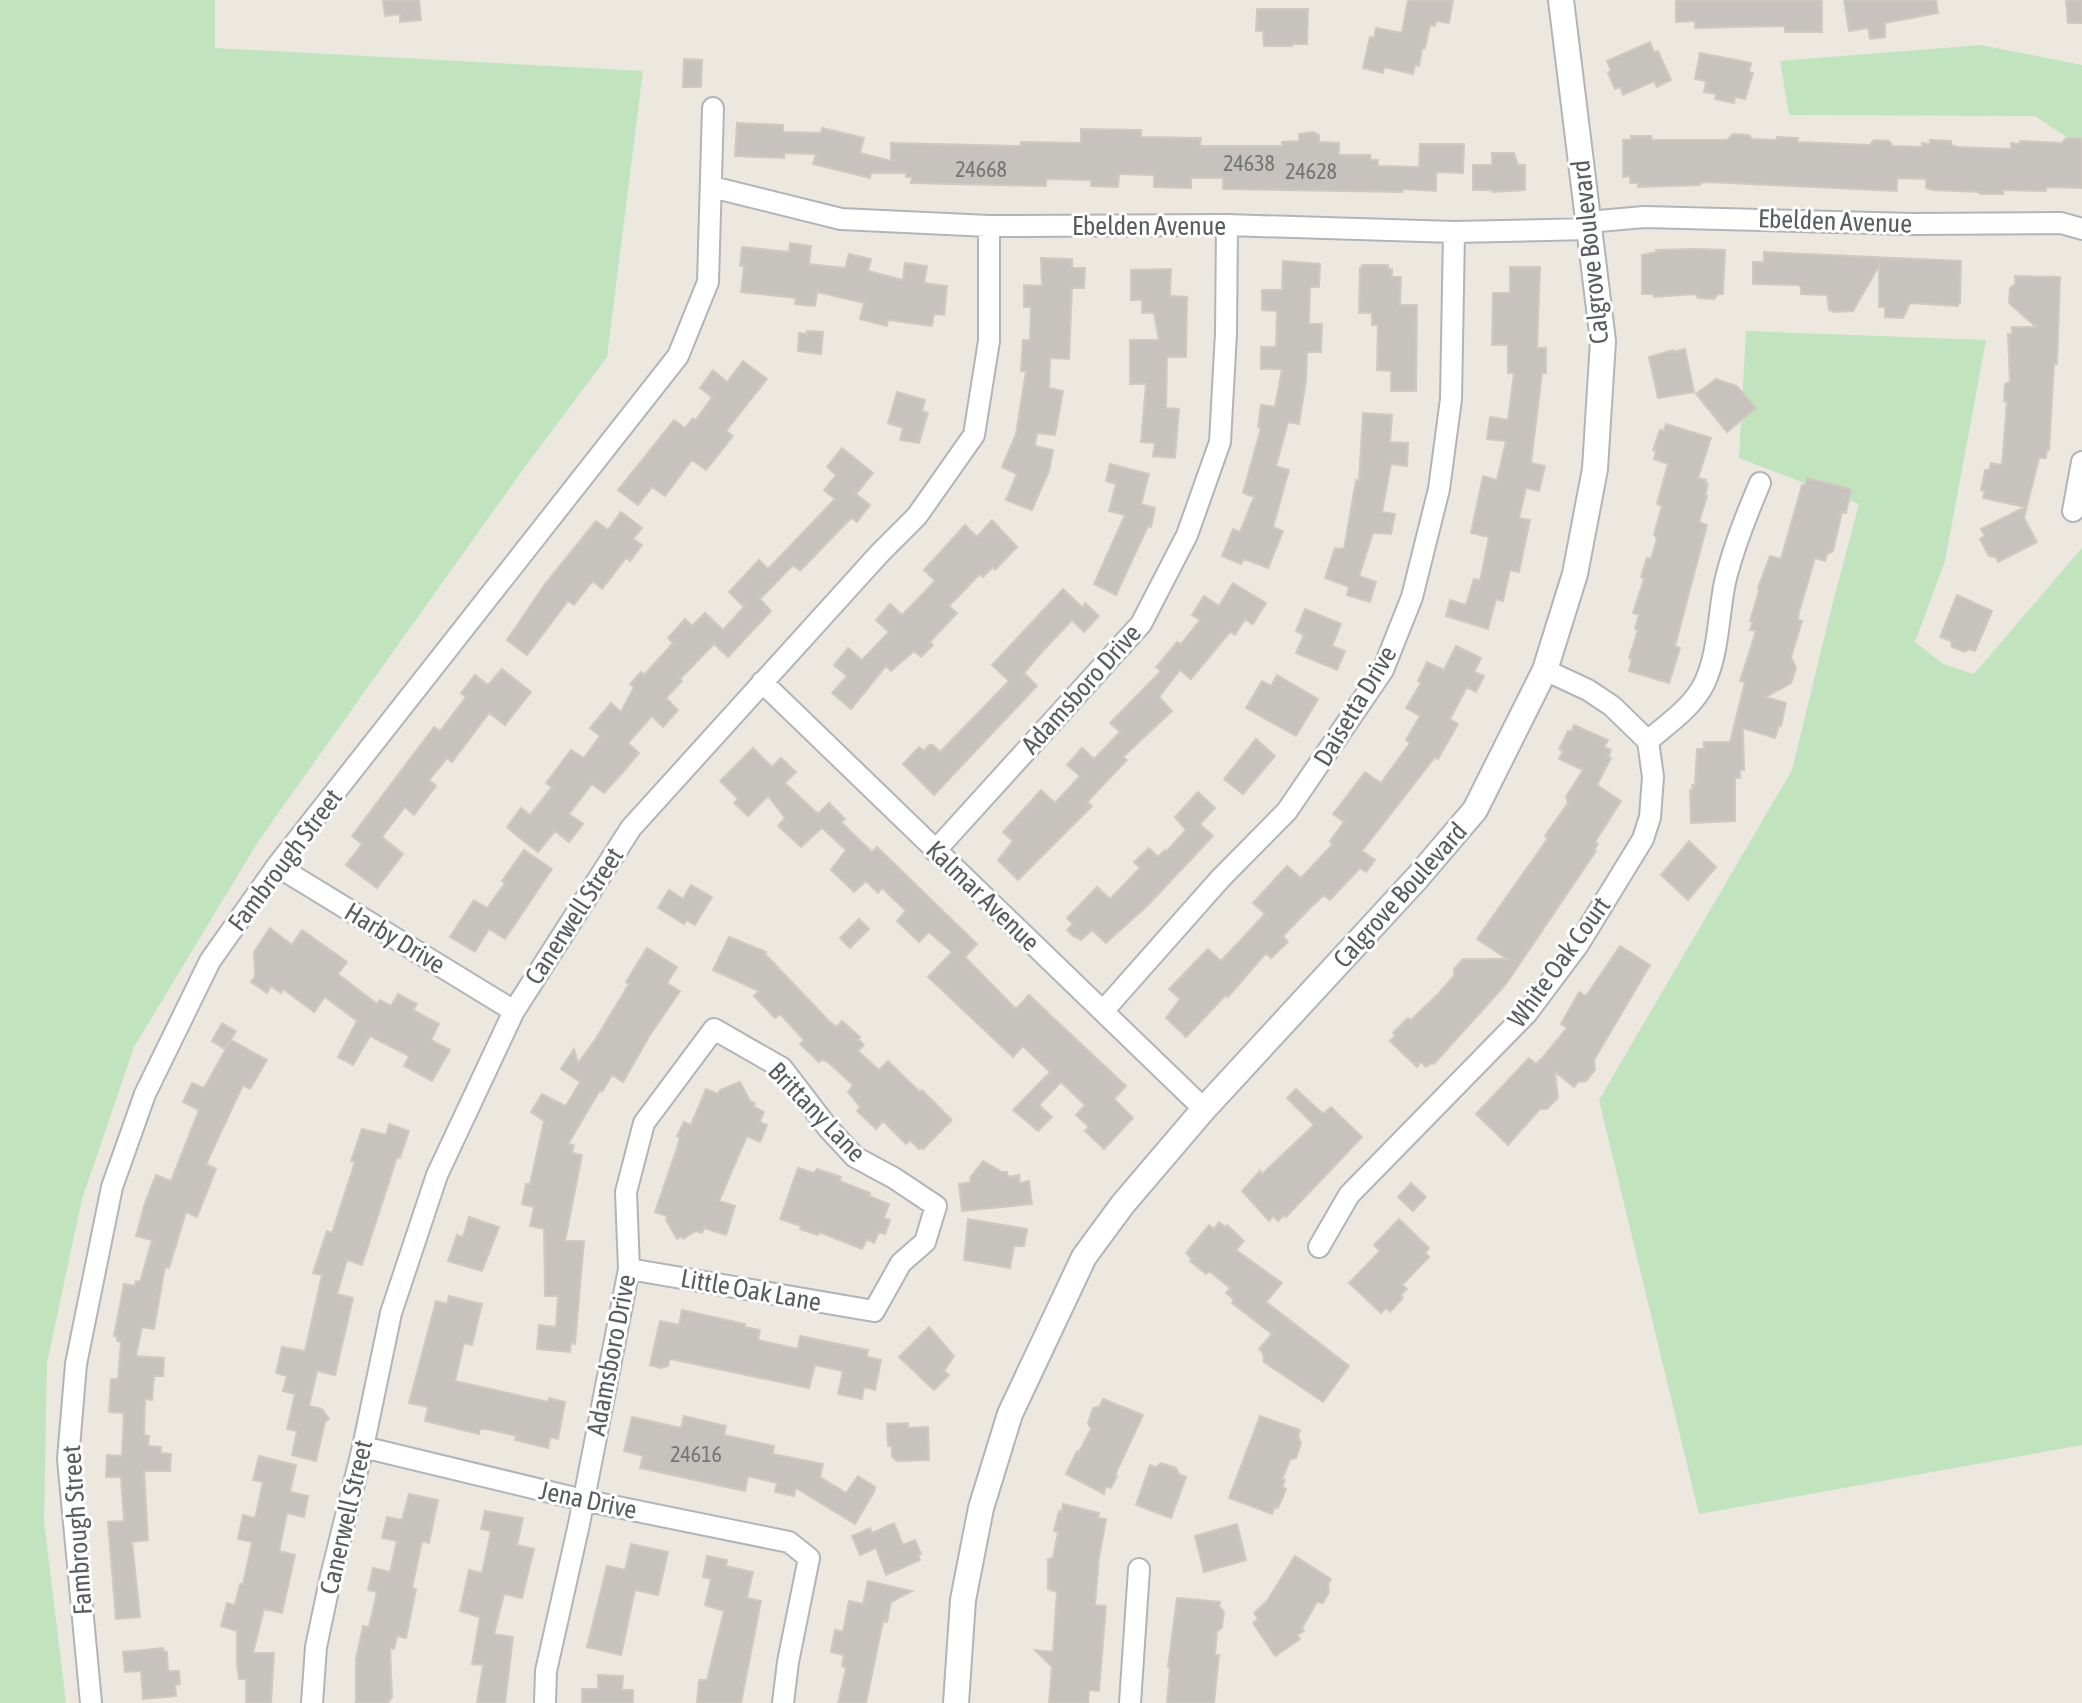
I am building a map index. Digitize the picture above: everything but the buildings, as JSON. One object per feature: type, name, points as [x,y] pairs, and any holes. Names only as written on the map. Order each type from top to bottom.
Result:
[{"type":"street","name":"Calgrove Boulevard","points":[[956,1703],[963,1600],[981,1508],[1010,1414],[1084,1257],[1123,1204],[1204,1109],[1417,878],[1475,810],[1545,670],[1575,574],[1595,469],[1603,341],[1561,0]]},
{"type":"street","name":"Fambrough Street","points":[[91,1703],[68,1459],[76,1364],[112,1187],[145,1094],[210,961],[277,866],[678,356],[708,282],[713,108]]},
{"type":"street","name":"Ebelden Avenue","points":[[712,187],[841,219],[989,226],[1227,225],[1454,232],[1589,225],[1644,217],[1913,224],[2061,223],[2082,229]]},
{"type":"street","name":"Adamsboro Drive","points":[[935,851],[1141,624],[1187,535],[1220,442],[1226,333],[1227,225]]},
{"type":"street","name":"Canerwell Street","points":[[312,1703],[316,1647],[391,1313],[432,1189],[514,1011],[631,828],[917,516],[974,435],[989,341],[989,226]]},
{"type":"street","name":"Daisetta Drive","points":[[1104,1010],[1220,879],[1287,811],[1383,670],[1412,597],[1439,489],[1451,399],[1454,232]]},
{"type":"street","points":[[2073,511],[2082,462]]},
{"type":"street","points":[[1545,670],[1600,698],[1648,741],[1687,707],[1703,686],[1713,660],[1725,583],[1737,540],[1760,483]]},
{"type":"street","name":"Kalmar Avenue","points":[[762,682],[1204,1109]]},
{"type":"street","name":"White Oak Court","points":[[1319,1247],[1349,1195],[1527,1013],[1578,945],[1643,839],[1650,817],[1653,777],[1648,741]]},
{"type":"street","name":"Harby Drive","points":[[277,866],[514,1011]]},
{"type":"street","name":"Adamsboro Drive","points":[[545,1703],[546,1671],[629,1269],[626,1192],[644,1123],[714,1029]]},
{"type":"street","name":"Brittany Lane","points":[[714,1029],[782,1068],[828,1128],[855,1157],[936,1206],[925,1242],[901,1263],[874,1311]]},
{"type":"street","name":"Little Oak Lane","points":[[629,1269],[874,1311]]},
{"type":"street","name":"Jena Drive","points":[[363,1447],[583,1500],[789,1542],[809,1558],[783,1703]]},
{"type":"street","points":[[1130,1703],[1139,1569]]},
{"type":"green space","points":[[0,0],[215,0],[215,48],[643,71],[607,357],[519,475],[259,840],[134,1047],[82,1199],[47,1363],[44,1521],[66,1703],[0,1703]]},
{"type":"green space","points":[[1981,45],[2082,65],[2082,147],[2035,116],[1789,115],[1780,61]]},
{"type":"green space","points":[[1746,331],[1986,340],[1945,561],[1915,642],[1943,664],[1974,674],[2082,548],[2082,1445],[1699,1514],[1599,1100],[1792,770],[1859,504],[1739,458]]}]
